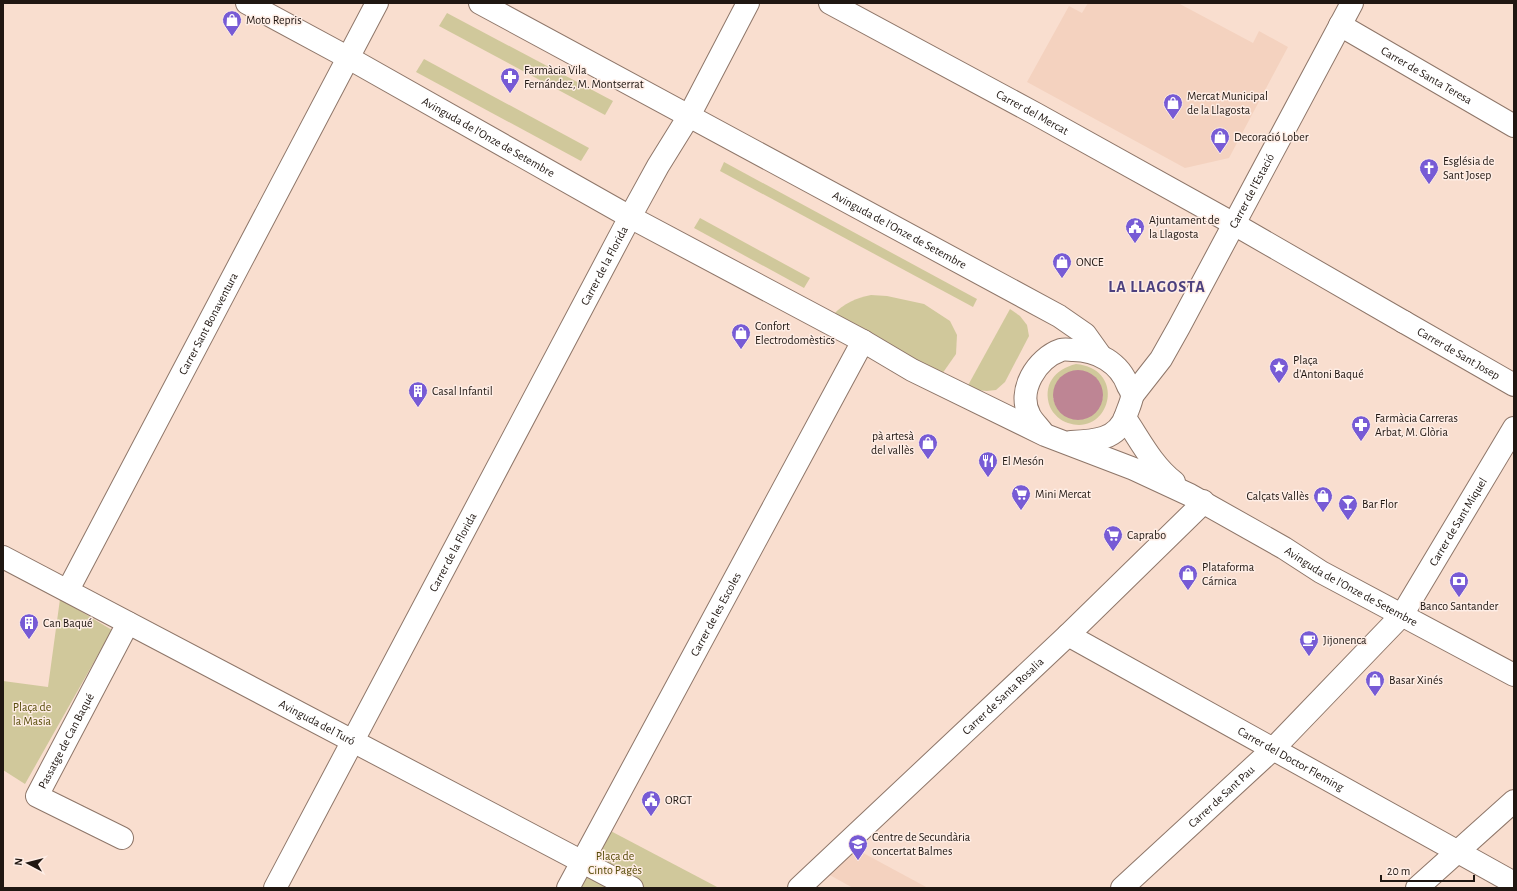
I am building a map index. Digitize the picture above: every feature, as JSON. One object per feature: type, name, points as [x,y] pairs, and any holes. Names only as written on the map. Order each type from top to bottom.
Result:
[{"type":"street","name":"Avinguda de l'Onze de Setembre","points":[[247,3],[347,57],[630,217],[863,341],[912,370],[1045,435]]},
{"type":"street","points":[[347,57],[377,3]]},
{"type":"street","name":"Avinguda de l'Onze de Setembre","points":[[480,3],[1059,316],[1085,334],[1100,356]]},
{"type":"street","points":[[630,217],[658,166],[689,116],[748,3]]},
{"type":"street","name":"Carrer del Mercat","points":[[830,3],[1036,114],[1234,224],[1404,322]]},
{"type":"street","name":"Carrer de l'Estació","points":[[1132,396],[1161,359],[1352,3]]},
{"type":"street","name":"Carrer de Santa Teresa","points":[[1340,25],[1514,126]]},
{"type":"street","name":"Carrer Sant Bonaventura","points":[[68,590],[347,57]]},
{"type":"street","name":"Carrer de la Florida","points":[[275,888],[630,217]]},
{"type":"street","name":"Carrer de Sant Josep","points":[[1404,322],[1514,385]]},
{"type":"street","name":"Carrer de les Escoles","points":[[568,888],[581,861],[863,341]]},
{"type":"street","points":[[1062,350],[1080,350],[1100,356],[1113,363],[1125,376],[1132,396],[1125,418],[1115,432],[1105,438],[1066,443],[1045,435],[1030,416],[1025,401],[1029,380],[1042,360],[1062,350]]},
{"type":"street","name":"Avinguda de l'Onze de Setembre","points":[[1125,418],[1150,457],[1165,475],[1197,498]]},
{"type":"street","name":"Carrer de Sant Miquel","points":[[1402,615],[1514,428]]},
{"type":"street","name":"Avinguda de l'Onze de Setembre","points":[[1066,443],[1134,469],[1197,498],[1284,548],[1321,572],[1514,675]]},
{"type":"street","name":"Carrer de Santa Rosalia","points":[[799,888],[1068,635],[1198,508],[1197,498]]},
{"type":"street","name":"Avinguda del Turó","points":[[3,557],[632,888]]},
{"type":"street","name":"Carrer de Sant Pau","points":[[1122,888],[1273,749],[1402,615]]},
{"type":"street","name":"Passatge de Can Baqué","points":[[122,838],[37,796],[128,623]]},
{"type":"street","name":"Carrer del Doctor Fleming","points":[[1068,635],[1514,884]]},
{"type":"street","points":[[1417,888],[1514,801]]},
{"type":"shaded area","name":"Mercat Municipal de la Llagosta","points":[[1088,3],[1178,3],[1253,43],[1259,31],[1288,47],[1229,158],[1185,168],[1027,82],[1069,6],[1082,13]]},
{"type":"shaded area","points":[[1078,370],[1087,372],[1096,377],[1101,386],[1103,395],[1101,404],[1096,413],[1087,418],[1078,420],[1069,418],[1060,413],[1055,404],[1053,395],[1055,386],[1060,377],[1069,372]]},
{"type":"shaded area","name":"Centre de Secundària concertat Balmes","points":[[852,847],[928,888],[853,888],[828,874]]},
{"type":"green space","points":[[447,13],[613,101],[605,115],[439,26]]},
{"type":"green space","points":[[424,59],[589,148],[581,161],[416,72]]},
{"type":"green space","points":[[724,162],[977,299],[973,307],[720,171]]},
{"type":"green space","points":[[700,218],[810,278],[804,288],[694,228]]},
{"type":"green space","points":[[871,295],[887,296],[924,304],[950,321],[957,335],[956,354],[942,374],[833,315],[841,307],[850,302]]},
{"type":"green space","points":[[1010,309],[1020,316],[1027,325],[1029,336],[1005,382],[996,390],[987,391],[966,389]]},
{"type":"green space","points":[[1076,364],[1092,369],[1103,377],[1107,389],[1107,401],[1103,412],[1094,420],[1083,425],[1068,423],[1060,419],[1051,410],[1048,399],[1049,385],[1052,379],[1056,374],[1069,366]],"holes":[[[1103,395],[1100,405],[1095,413],[1088,417],[1080,419],[1071,418],[1064,415],[1057,408],[1053,398]]]},
{"type":"green space","name":"Plaça de la Masia","points":[[60,599],[112,630],[25,784],[3,770],[3,681],[48,687]]},
{"type":"green space","name":"Plaça de Cinto Pagès","points":[[605,828],[719,888],[573,888]]},
{"type":"place","name":"Moto Repris","points":[[232,37]]},
{"type":"place","name":"Farmàcia Vila Fernández, M. Montserrat","points":[[510,94]]},
{"type":"place","name":"Mercat Municipal de la Llagosta","points":[[1173,120]]},
{"type":"place","name":"Decoració Lober","points":[[1220,154]]},
{"type":"place","name":"Església de Sant Josep","points":[[1429,185]]},
{"type":"place","name":"Ajuntament de la Llagosta","points":[[1135,244]]},
{"type":"place","name":"ONCE","points":[[1062,279]]},
{"type":"place","name":"Confort Electrodomèstics","points":[[741,350]]},
{"type":"place","name":"Plaça d'Antoni Baqué","points":[[1279,384]]},
{"type":"place","name":"Casal Infantil","points":[[418,408]]},
{"type":"place","name":"Farmàcia Carreras Arbat, M. Glòria","points":[[1361,442]]},
{"type":"place","name":"pà artesà del vallès","points":[[928,460]]},
{"type":"place","name":"El Mesón","points":[[988,478]]},
{"type":"place","name":"Mini Mercat","points":[[1021,511]]},
{"type":"place","name":"Calçats Vallès","points":[[1323,513]]},
{"type":"place","name":"Bar Flor","points":[[1348,521]]},
{"type":"place","name":"Caprabo","points":[[1113,552]]},
{"type":"place","name":"Plataforma Cárnica","points":[[1188,591]]},
{"type":"place","name":"Banco Santander","points":[[1459,598]]},
{"type":"place","name":"Can Baqué","points":[[29,640]]},
{"type":"place","name":"Jijonenca","points":[[1309,657]]},
{"type":"place","name":"Basar Xinés","points":[[1375,697]]},
{"type":"place","name":"ORGT","points":[[651,817]]},
{"type":"place","name":"Centre de Secundària concertat Balmes","points":[[858,861]]},
{"type":"district","name":"LA LLAGOSTA","points":[[1157,287]]}]
